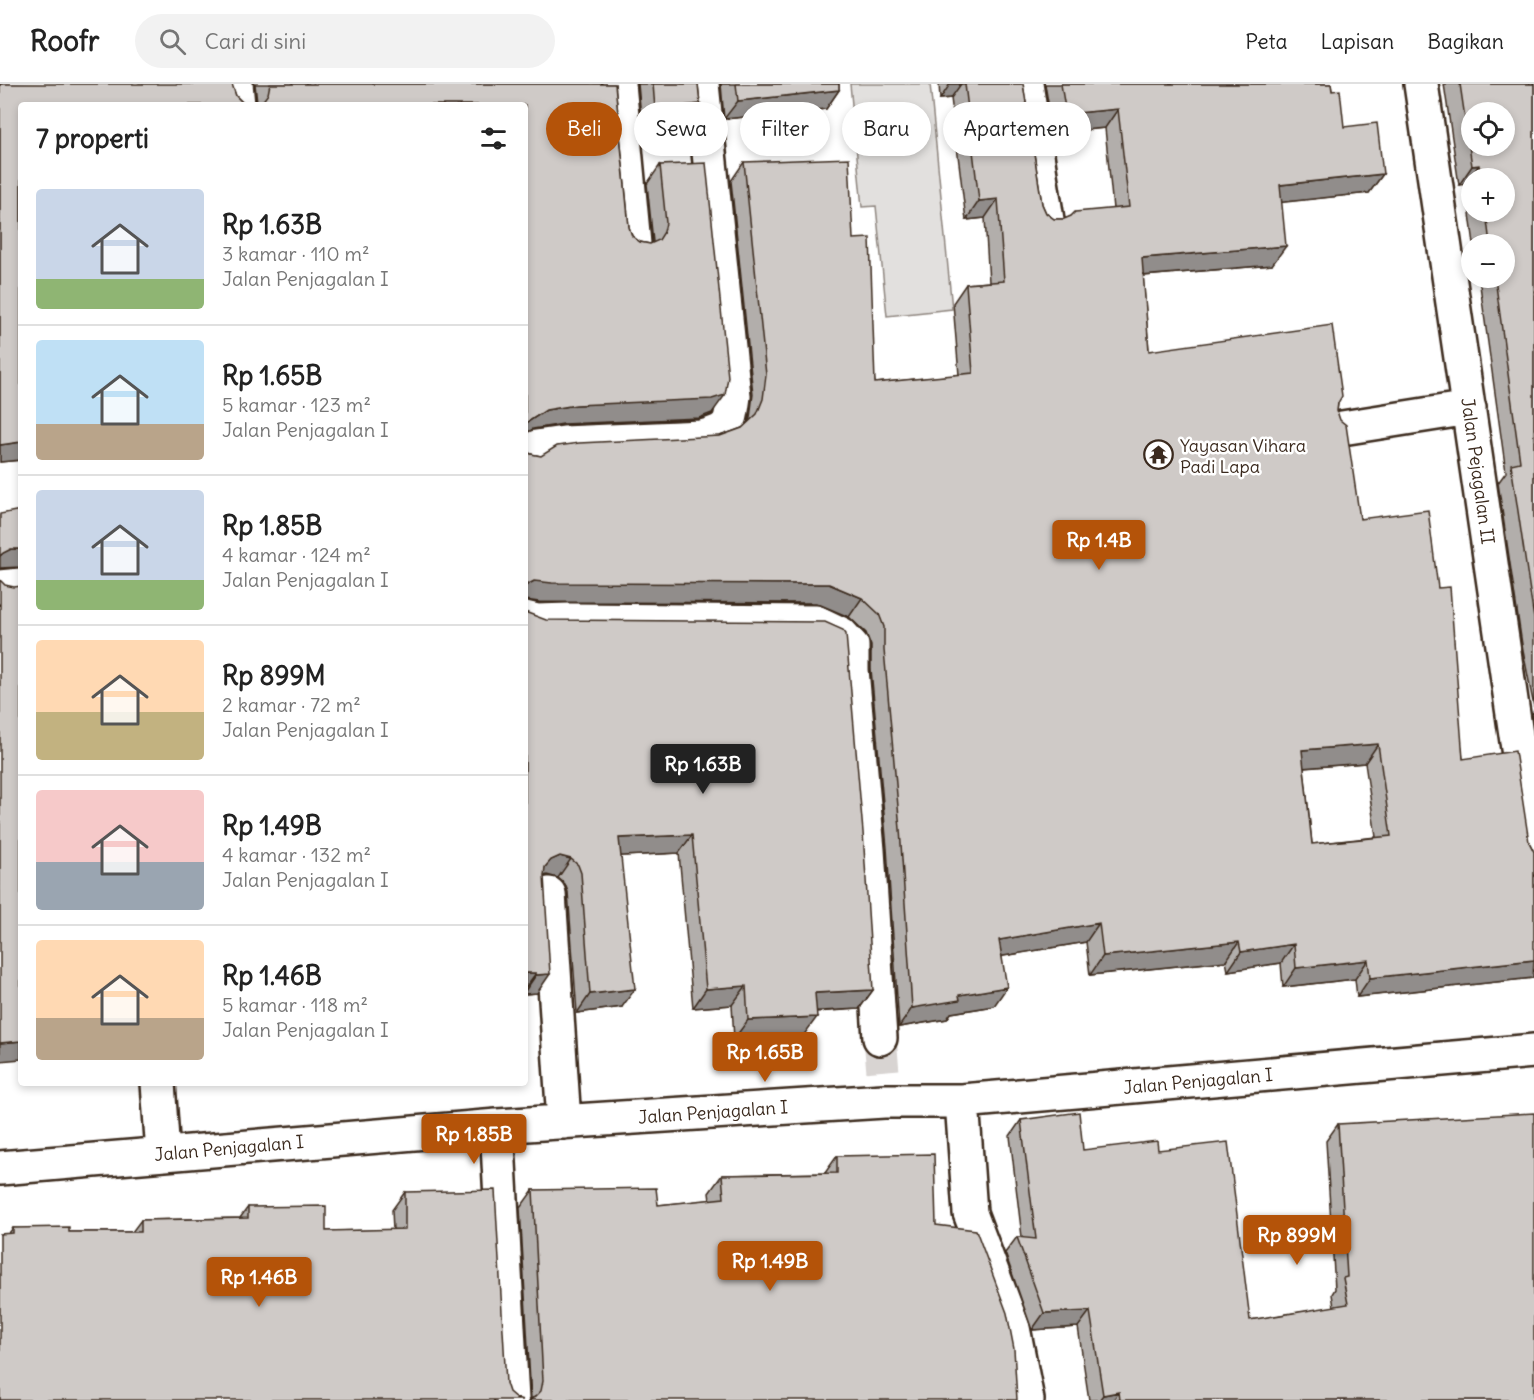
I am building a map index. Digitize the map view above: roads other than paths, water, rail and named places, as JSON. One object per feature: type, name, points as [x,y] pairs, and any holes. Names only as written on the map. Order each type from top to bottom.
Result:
[{"type":"street","points":[[236,84],[238,102]]},
{"type":"street","points":[[619,84],[634,244]]},
{"type":"street","points":[[528,454],[536,447],[564,442],[702,437],[722,432],[731,419],[734,396],[702,84]]},
{"type":"street","points":[[1026,84],[1047,220]]},
{"type":"street","name":"Jalan Pejagalan II","points":[[1421,84],[1534,858]]},
{"type":"street","points":[[1342,428],[1469,408]]},
{"type":"street","points":[[0,587],[18,585]]},
{"type":"street","points":[[528,619],[537,621],[816,622],[841,634],[852,646],[880,1038]]},
{"type":"street","points":[[549,894],[564,1122]]},
{"type":"street","name":"Jalan Penjagalan I","points":[[0,1168],[564,1122],[883,1086],[963,1101],[1534,1051]]},
{"type":"street","points":[[158,1086],[163,1154]]},
{"type":"street","points":[[963,1101],[970,1213],[1013,1328],[1027,1400]]},
{"type":"street","points":[[497,1126],[512,1400]]},
{"type":"tunnel","points":[[880,1038],[883,1072]]},
{"type":"place","name":"Yayasan Vihara Padi Lapa","points":[[1159,455]]}]
